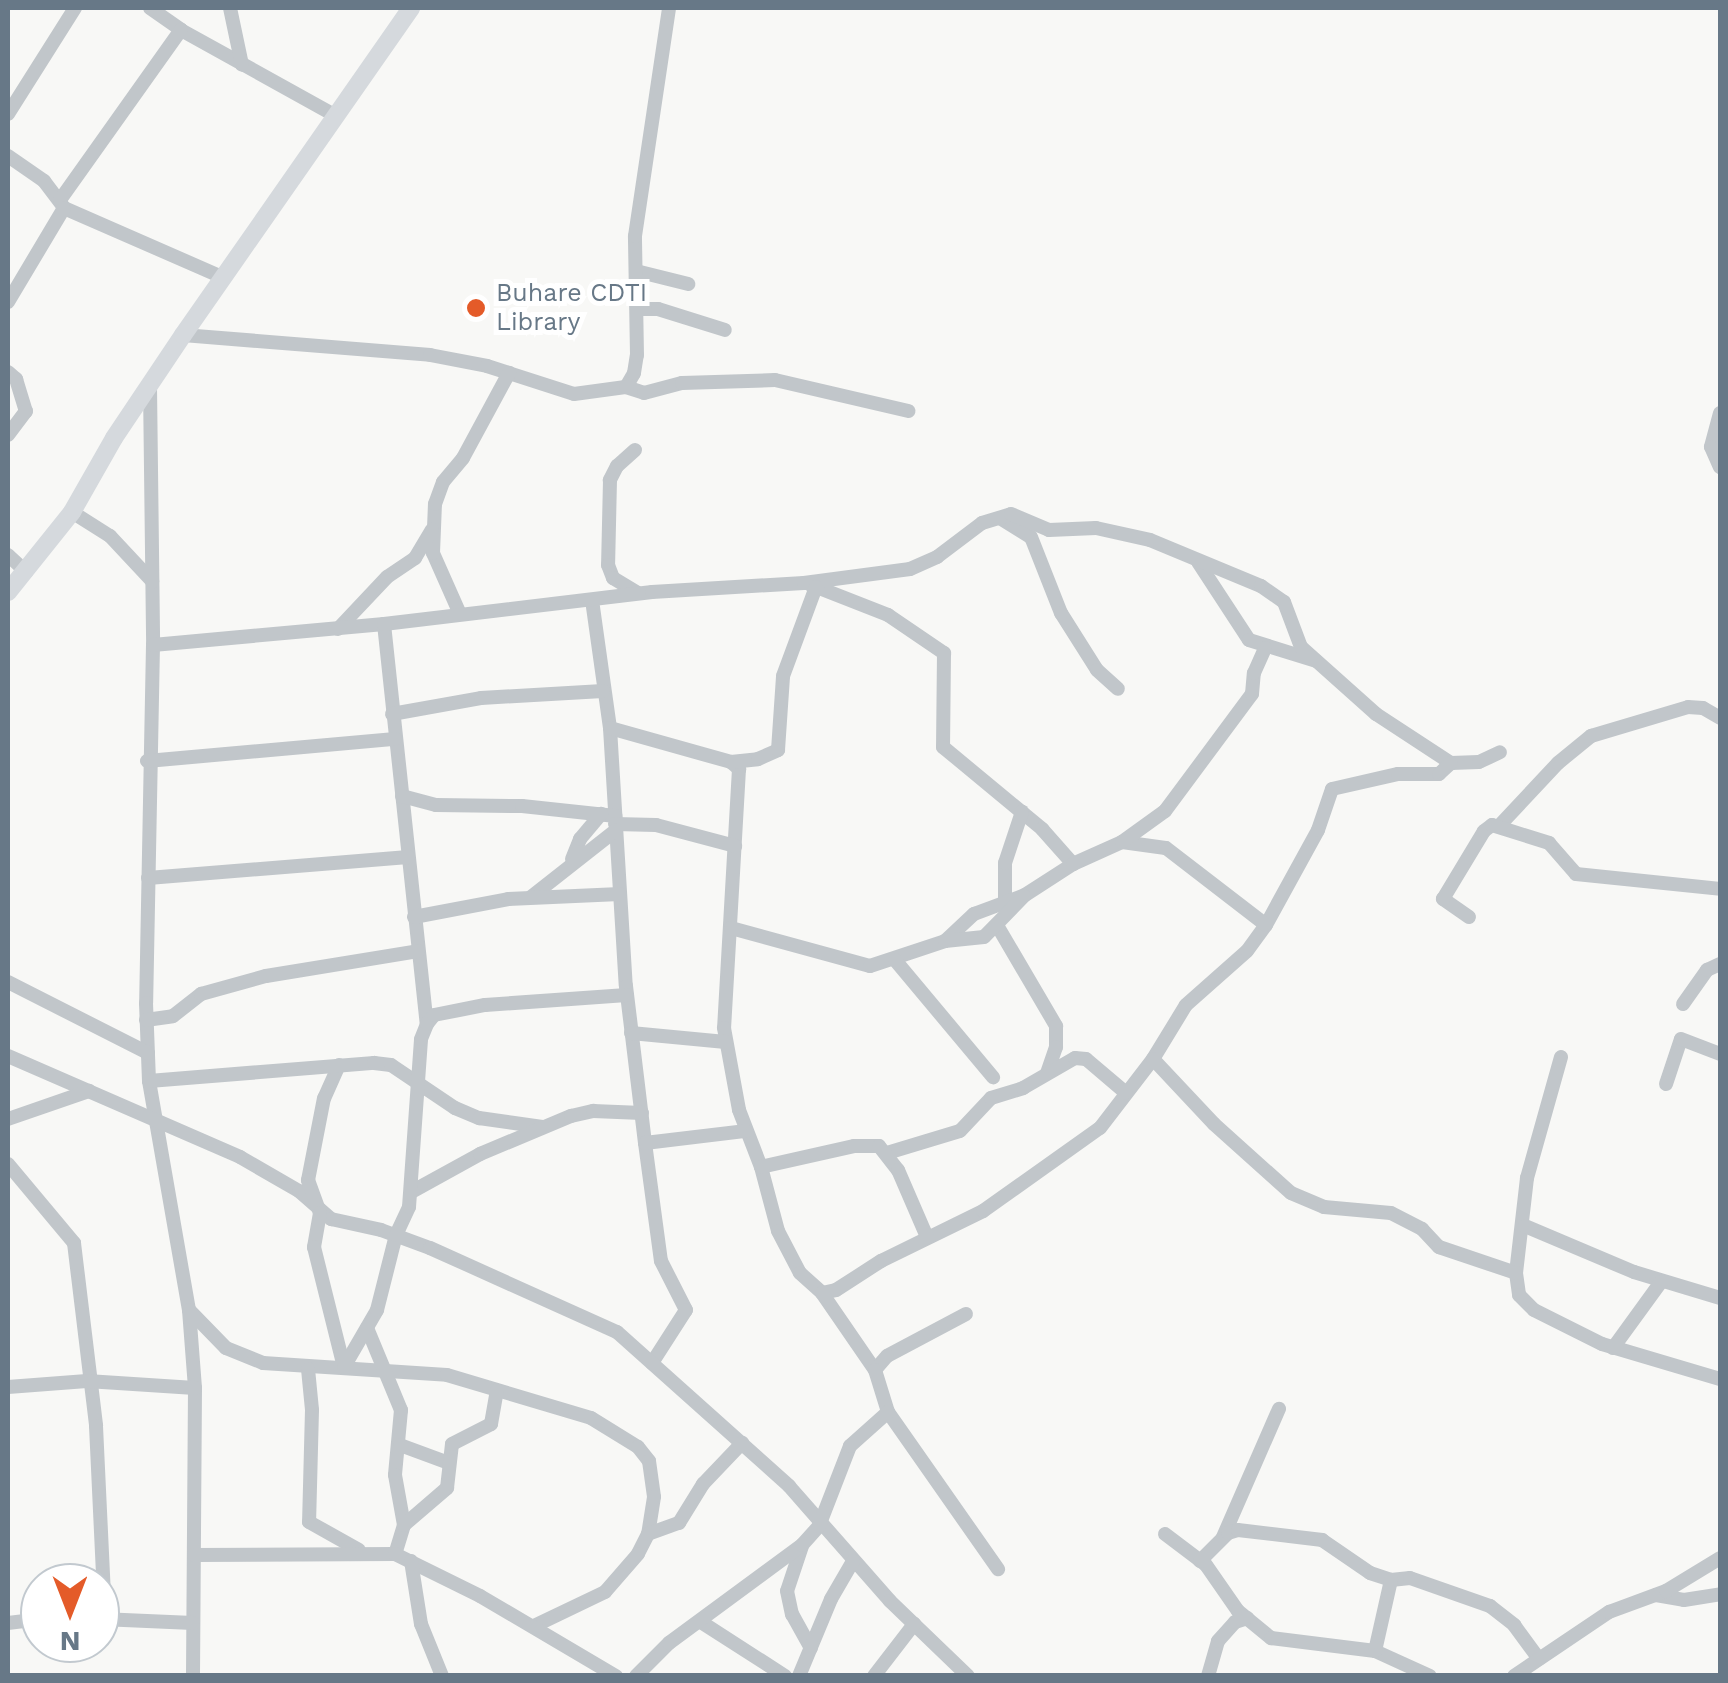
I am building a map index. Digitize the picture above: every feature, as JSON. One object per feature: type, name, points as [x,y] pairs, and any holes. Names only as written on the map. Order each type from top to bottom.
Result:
[{"type":"main road","points":[[8,592],[72,512],[114,438],[182,335],[411,8]]},
{"type":"street","points":[[8,114],[75,8]]},
{"type":"street","points":[[150,8],[242,66],[336,116]]},
{"type":"street","points":[[230,8],[242,66]]},
{"type":"street","points":[[626,387],[637,356],[635,236],[669,8]]},
{"type":"street","points":[[8,302],[62,204],[181,30]]},
{"type":"street","points":[[8,156],[62,204],[222,278]]},
{"type":"street","points":[[636,271],[688,284]]},
{"type":"street","points":[[637,309],[658,309],[725,330]]},
{"type":"street","points":[[182,335],[403,351],[509,373],[574,394],[592,395],[626,387],[644,392],[682,384],[775,380],[908,410]]},
{"type":"street","points":[[8,372],[16,379],[26,411],[8,435]]},
{"type":"street","points":[[460,614],[433,553],[433,529],[443,482],[468,449],[509,373]]},
{"type":"street","points":[[150,387],[153,645],[146,1020],[149,1080],[188,1310],[196,1388],[193,1676]]},
{"type":"street","points":[[1720,413],[1711,447],[1720,467]]},
{"type":"street","points":[[635,450],[610,480],[608,566],[613,578],[638,593]]},
{"type":"street","points":[[72,512],[110,536],[152,581]]},
{"type":"street","points":[[153,645],[338,629],[638,593],[810,585],[910,569],[937,557],[995,516],[1011,514],[1049,530],[1096,528],[1122,533],[1262,586],[1284,602],[1301,647],[1376,714],[1451,763],[1479,762],[1500,752]]},
{"type":"street","points":[[995,516],[1010,521],[1031,538],[1061,614],[1097,670],[1118,689]]},
{"type":"street","points":[[338,629],[386,577],[416,558],[433,529]]},
{"type":"street","points":[[8,555],[26,572]]},
{"type":"street","points":[[1196,560],[1242,633],[1265,648],[1316,661]]},
{"type":"street","points":[[731,762],[758,759],[778,750],[783,676],[810,585]]},
{"type":"street","points":[[810,585],[888,615],[944,652],[943,746],[1022,812],[1074,864]]},
{"type":"street","points":[[592,600],[610,728],[612,821],[645,1143],[661,1262],[686,1313],[652,1363]]},
{"type":"street","points":[[344,1368],[384,1291],[396,1235],[413,1190],[418,1084],[427,1024],[384,624]]},
{"type":"street","points":[[945,941],[974,914],[1024,896],[1074,864],[1122,842],[1164,810],[1254,690],[1254,673],[1265,648]]},
{"type":"street","points":[[392,714],[481,698],[603,691]]},
{"type":"street","points":[[1469,918],[1442,899],[1484,831],[1498,826],[1558,763],[1590,736],[1688,707],[1699,707],[1720,718]]},
{"type":"street","points":[[610,728],[738,765],[741,778],[724,1008],[726,1042],[746,1130],[788,1255],[822,1293],[876,1370],[888,1412],[998,1570]]},
{"type":"street","points":[[148,761],[395,739]]},
{"type":"street","points":[[822,1293],[836,1290],[927,1237],[983,1211],[1081,1145],[1153,1059],[1186,1006],[1248,951],[1313,840],[1332,788],[1398,774],[1439,774],[1451,763]]},
{"type":"street","points":[[402,796],[436,804],[522,806],[656,825],[734,846]]},
{"type":"street","points":[[1005,902],[1005,863],[1022,812]]},
{"type":"street","points":[[530,897],[612,821]]},
{"type":"street","points":[[572,860],[580,839],[612,821]]},
{"type":"street","points":[[1498,826],[1549,844],[1576,874],[1720,890]]},
{"type":"street","points":[[1122,842],[1166,848],[1266,925]]},
{"type":"street","points":[[148,878],[408,857]]},
{"type":"street","points":[[414,917],[530,897],[620,894]]},
{"type":"street","points":[[731,928],[870,966],[945,941],[973,941],[998,926],[1024,896]]},
{"type":"street","points":[[998,926],[1056,1026],[1056,1047],[1046,1075]]},
{"type":"street","points":[[146,1020],[173,1016],[201,994],[266,976],[418,952]]},
{"type":"street","points":[[895,960],[993,1077]]},
{"type":"street","points":[[1683,1004],[1707,970],[1720,964]]},
{"type":"street","points":[[8,982],[148,1052]]},
{"type":"street","points":[[427,1024],[434,1015],[485,1006],[627,995]]},
{"type":"street","points":[[632,1033],[726,1042]]},
{"type":"street","points":[[1666,1084],[1682,1040],[1720,1054]]},
{"type":"street","points":[[8,1056],[279,1178],[320,1213],[340,1222],[396,1235],[617,1332],[789,1486],[819,1526],[968,1676]]},
{"type":"street","points":[[1561,1057],[1527,1178],[1525,1226],[1516,1273],[1524,1304],[1613,1348],[1719,1374]]},
{"type":"street","points":[[761,1167],[868,1144],[887,1152],[960,1131],[991,1098],[1046,1075],[1068,1060],[1081,1058],[1126,1093]]},
{"type":"street","points":[[1153,1059],[1214,1124],[1290,1193],[1324,1206],[1392,1213],[1422,1229],[1440,1247],[1516,1273]]},
{"type":"street","points":[[149,1080],[339,1064],[390,1065],[455,1108],[479,1118],[542,1127]]},
{"type":"street","points":[[339,1064],[324,1098],[308,1165],[320,1213],[314,1247],[344,1368]]},
{"type":"street","points":[[8,1120],[89,1091]]},
{"type":"street","points":[[413,1190],[542,1127],[592,1111],[642,1113]]},
{"type":"street","points":[[645,1143],[746,1130]]},
{"type":"street","points":[[887,1152],[927,1237]]},
{"type":"street","points":[[8,1164],[74,1244],[102,1507],[102,1563]]},
{"type":"street","points":[[1525,1226],[1662,1282],[1720,1298]]},
{"type":"street","points":[[1613,1348],[1662,1282]]},
{"type":"street","points":[[188,1310],[214,1338],[243,1357],[308,1368],[384,1368],[447,1375],[591,1418],[638,1447],[649,1461],[654,1480],[648,1534],[624,1574],[605,1592],[534,1626]]},
{"type":"street","points":[[876,1370],[886,1356],[966,1314]]},
{"type":"street","points":[[367,1328],[402,1410],[395,1475],[404,1525],[395,1554]]},
{"type":"street","points":[[308,1368],[310,1522],[314,1551]]},
{"type":"street","points":[[8,1387],[88,1381],[196,1388]]},
{"type":"street","points":[[404,1525],[447,1488],[452,1444],[492,1424],[497,1391]]},
{"type":"street","points":[[1200,1561],[1223,1537],[1278,1409]]},
{"type":"street","points":[[636,1676],[654,1656],[802,1545],[819,1526],[850,1446],[888,1412]]},
{"type":"street","points":[[648,1534],[679,1523],[704,1484],[742,1443]]},
{"type":"street","points":[[400,1445],[450,1462]]},
{"type":"street","points":[[310,1522],[360,1551]]},
{"type":"street","points":[[1223,1537],[1238,1530],[1322,1540],[1370,1573],[1390,1580],[1410,1578],[1490,1606],[1514,1625],[1539,1660]]},
{"type":"street","points":[[1165,1534],[1200,1561],[1247,1618],[1271,1638],[1374,1651],[1430,1676]]},
{"type":"street","points":[[802,1545],[788,1591],[792,1614],[811,1648]]},
{"type":"street","points":[[194,1555],[314,1551],[395,1554],[534,1626],[616,1676]]},
{"type":"street","points":[[1514,1676],[1609,1612],[1656,1595],[1720,1558]]},
{"type":"street","points":[[411,1561],[421,1624],[442,1676]]},
{"type":"street","points":[[799,1676],[853,1561]]},
{"type":"street","points":[[1374,1651],[1390,1580]]},
{"type":"street","points":[[1656,1595],[1684,1600],[1720,1594]]},
{"type":"street","points":[[1208,1676],[1218,1641],[1235,1622],[1247,1618]]},
{"type":"street","points":[[120,1620],[193,1624]]},
{"type":"street","points":[[700,1622],[761,1670],[785,1676]]},
{"type":"street","points":[[874,1676],[914,1624]]},
{"type":"place","name":"Buhare CDTI Library","points":[[476,308]]}]
